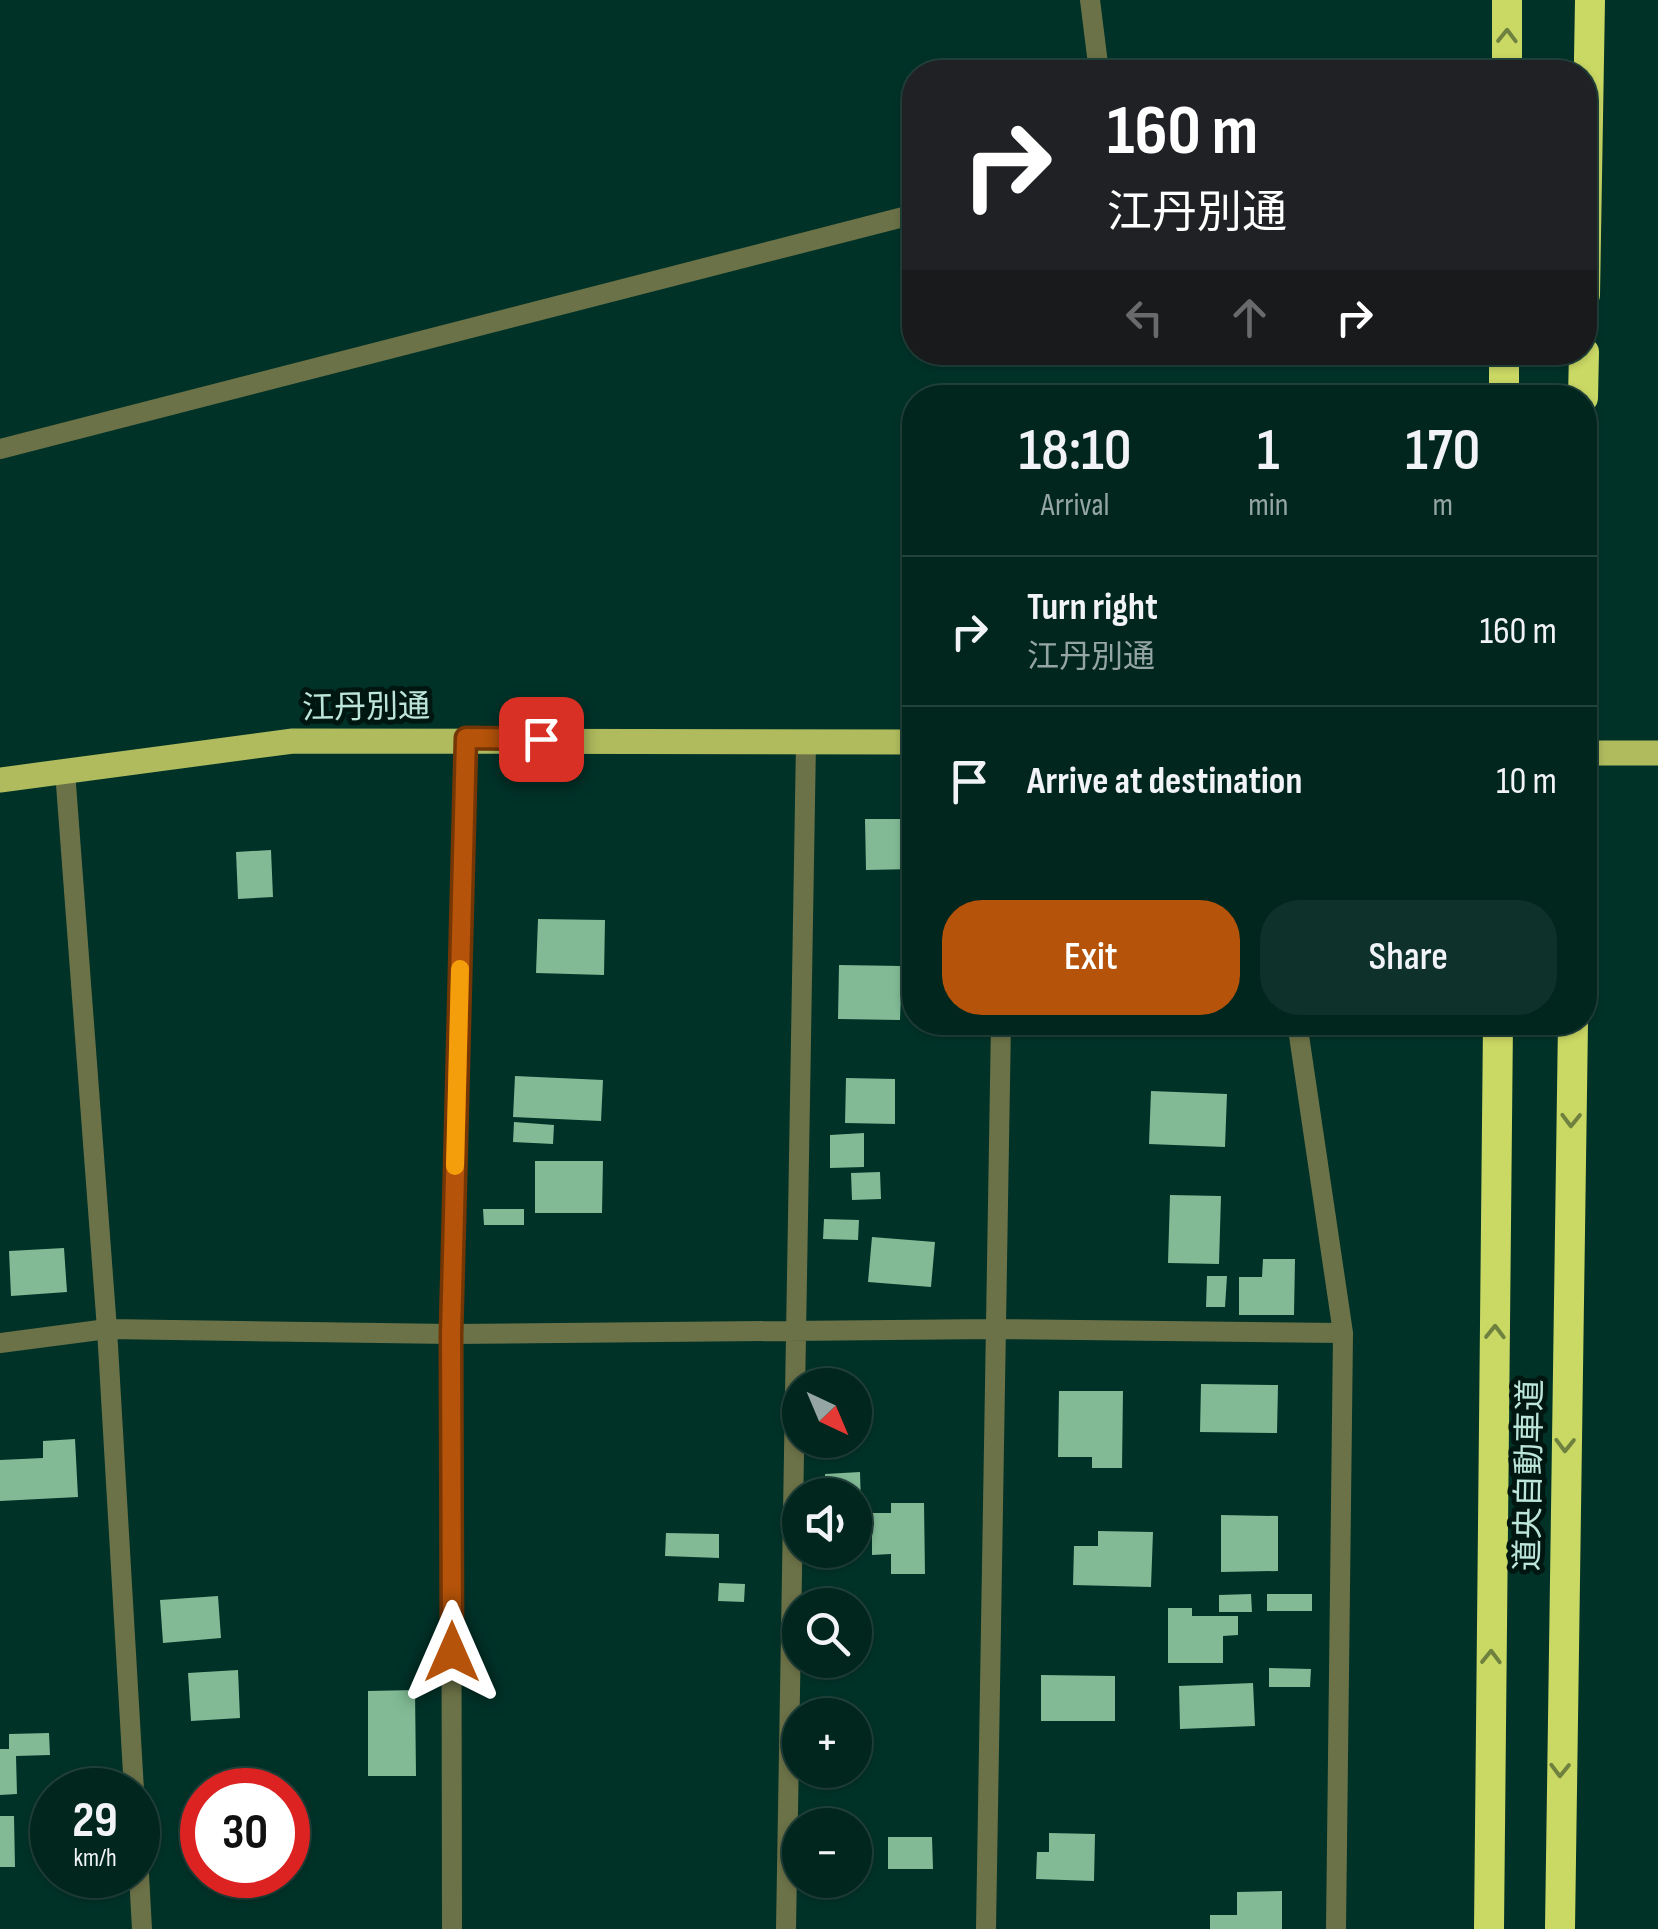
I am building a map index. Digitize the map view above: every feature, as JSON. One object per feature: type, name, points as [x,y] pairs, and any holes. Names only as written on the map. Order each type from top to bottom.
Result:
[{"type":"highway","points":[[1507,60],[1508,0]]},
{"type":"highway","points":[[1589,60],[1590,0]]},
{"type":"highway","name":"道央自動車道","points":[[1489,1929],[1498,1035]]},
{"type":"highway","name":"道央自動車道","points":[[1560,1929],[1572,1035]]},
{"type":"main road","name":"江丹別通","points":[[0,780],[293,741],[466,738],[902,742]]},
{"type":"main road","points":[[1597,753],[1658,753]]},
{"type":"street","points":[[1090,0],[1098,60]]},
{"type":"street","points":[[0,449],[902,217]]},
{"type":"street","points":[[452,1929],[451,1334],[466,738]]},
{"type":"street","points":[[786,1929],[806,742]]},
{"type":"street","points":[[66,770],[107,1328],[133,1768]]},
{"type":"street","points":[[986,1929],[1001,1035]]},
{"type":"street","points":[[1299,1035],[1343,1334],[1336,1929]]},
{"type":"street","points":[[0,1343],[107,1328],[451,1334],[993,1330],[1343,1334]]},
{"type":"street","points":[[140,1898],[142,1929]]},
{"type":"building","points":[[865,819],[902,819],[902,869],[866,870]]},
{"type":"building","points":[[271,850],[273,897],[238,899],[236,852]]},
{"type":"building","points":[[538,919],[605,920],[604,975],[536,973]]},
{"type":"building","points":[[839,965],[902,966],[900,1020],[838,1019]]},
{"type":"building","points":[[515,1076],[603,1080],[601,1121],[513,1117]]},
{"type":"building","points":[[846,1078],[895,1079],[895,1124],[845,1123]]},
{"type":"building","points":[[1151,1091],[1227,1094],[1225,1147],[1149,1144]]},
{"type":"building","points":[[514,1122],[554,1125],[553,1144],[513,1142]]},
{"type":"building","points":[[864,1133],[864,1167],[830,1168],[830,1135]]},
{"type":"building","points":[[535,1161],[603,1161],[602,1213],[535,1213]]},
{"type":"building","points":[[880,1172],[881,1199],[852,1200],[851,1173]]},
{"type":"building","points":[[1170,1195],[1221,1196],[1219,1264],[1168,1263]]},
{"type":"building","points":[[483,1209],[524,1209],[524,1225],[484,1225]]},
{"type":"building","points":[[824,1219],[859,1220],[858,1240],[823,1239]]},
{"type":"building","points":[[872,1237],[935,1242],[931,1287],[868,1282]]},
{"type":"building","points":[[64,1248],[67,1292],[11,1296],[9,1251]]},
{"type":"building","points":[[1263,1259],[1295,1259],[1294,1315],[1239,1315],[1239,1277],[1262,1277]]},
{"type":"building","points":[[1207,1276],[1227,1276],[1225,1307],[1206,1307]]},
{"type":"building","points":[[1201,1384],[1278,1385],[1277,1433],[1200,1432]]},
{"type":"building","points":[[1059,1391],[1123,1391],[1122,1468],[1092,1468],[1092,1457],[1058,1457]]},
{"type":"building","points":[[75,1439],[78,1497],[0,1501],[0,1460],[43,1458],[43,1441]]},
{"type":"building","points":[[860,1472],[860,1478],[825,1478],[825,1474]]},
{"type":"building","points":[[891,1503],[924,1503],[925,1574],[891,1574],[891,1554],[872,1555],[872,1513],[891,1513]]},
{"type":"building","points":[[1221,1515],[1278,1516],[1278,1571],[1221,1572]]},
{"type":"building","points":[[1098,1531],[1153,1532],[1151,1587],[1073,1585],[1074,1546],[1098,1546]]},
{"type":"building","points":[[666,1533],[719,1534],[719,1558],[665,1556]]},
{"type":"building","points":[[719,1583],[745,1584],[744,1602],[718,1601]]},
{"type":"building","points":[[1251,1594],[1252,1612],[1219,1612],[1219,1595]]},
{"type":"building","points":[[1267,1594],[1312,1594],[1312,1611],[1267,1611]]},
{"type":"building","points":[[218,1596],[221,1638],[163,1643],[160,1600]]},
{"type":"building","points":[[1168,1608],[1192,1608],[1192,1616],[1238,1616],[1238,1635],[1223,1636],[1223,1663],[1168,1663]]},
{"type":"building","points":[[1269,1668],[1311,1669],[1310,1687],[1269,1687]]},
{"type":"building","points":[[238,1670],[240,1718],[191,1721],[188,1673]]},
{"type":"building","points":[[1041,1675],[1115,1676],[1115,1721],[1041,1721]]},
{"type":"building","points":[[1253,1683],[1255,1726],[1180,1729],[1179,1686]]},
{"type":"building","points":[[415,1690],[416,1776],[368,1776],[368,1691]]},
{"type":"building","points":[[49,1733],[50,1755],[16,1756],[17,1794],[0,1795],[0,1749],[9,1749],[9,1734]]},
{"type":"building","points":[[0,1816],[14,1816],[15,1867],[0,1867]]},
{"type":"building","points":[[1049,1833],[1095,1834],[1094,1881],[1036,1879],[1037,1852],[1049,1852]]},
{"type":"building","points":[[888,1837],[932,1837],[933,1869],[888,1869]]},
{"type":"building","points":[[1282,1891],[1282,1929],[1210,1929],[1210,1915],[1237,1915],[1237,1892]]},
{"type":"slow traffic","points":[[455,1166],[460,969]]},
{"type":"route","points":[[452,1652],[451,1334],[466,738],[541,739]]}]
